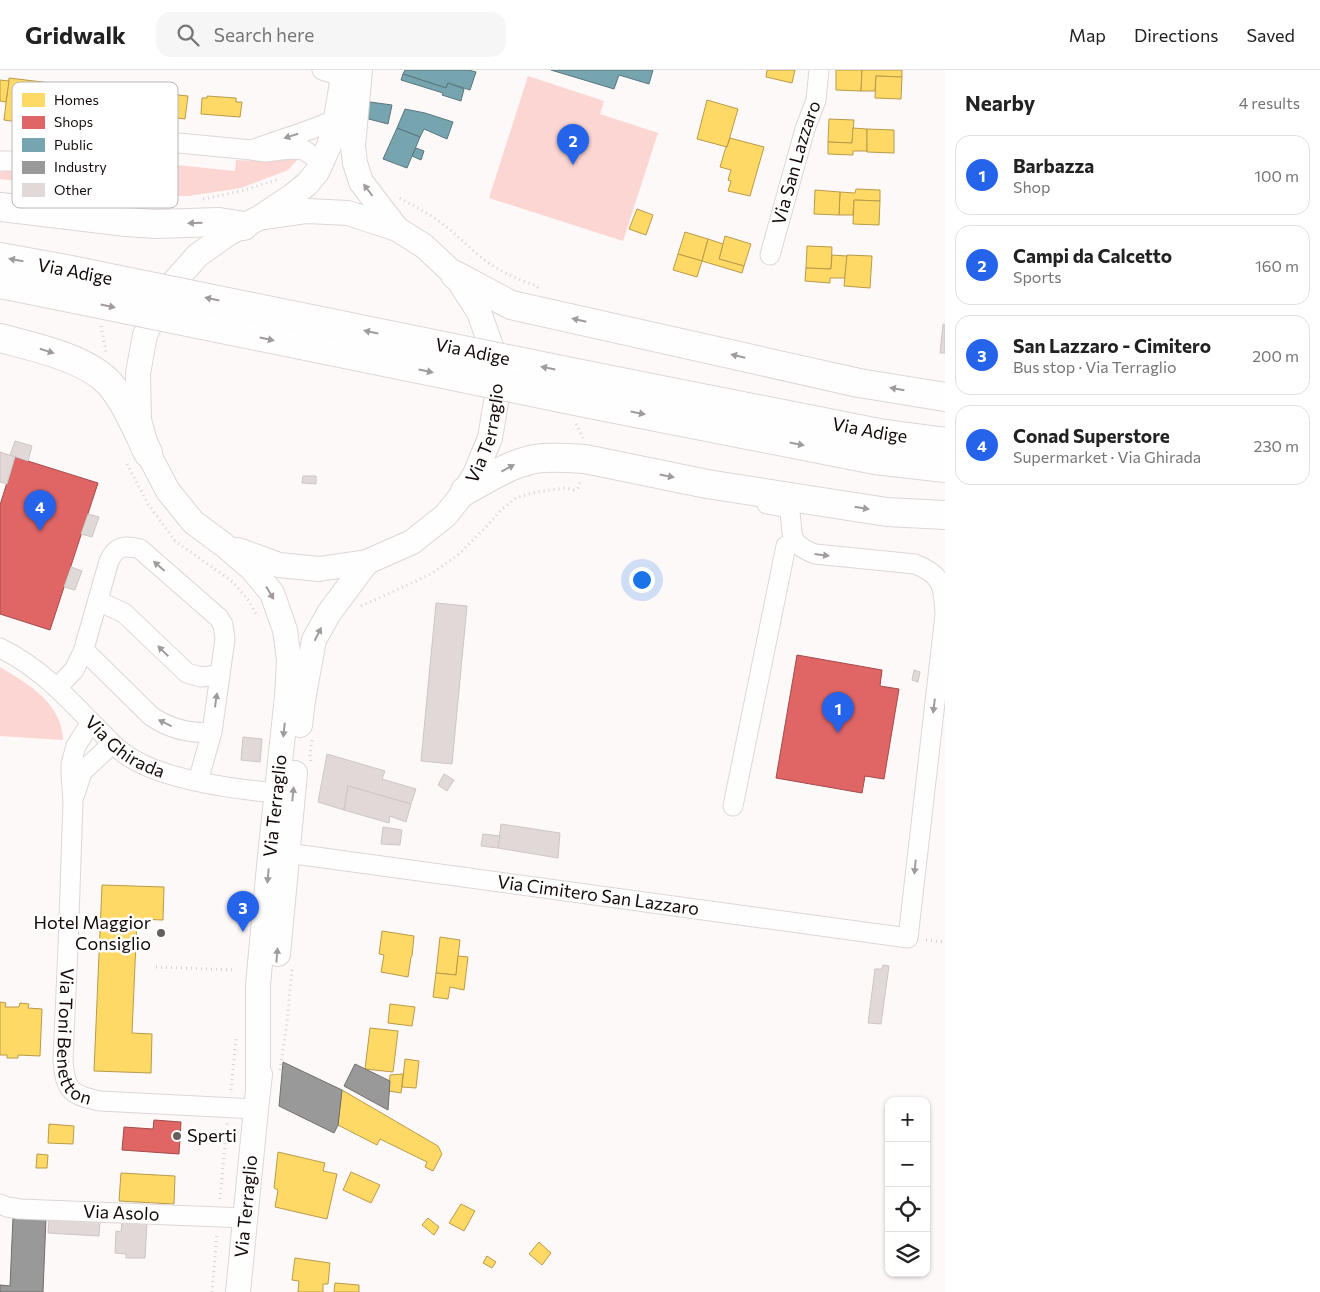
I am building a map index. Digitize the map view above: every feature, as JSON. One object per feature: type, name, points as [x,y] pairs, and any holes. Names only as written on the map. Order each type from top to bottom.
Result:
[{"type":"highway","points":[[0,207],[156,224],[251,222]]},
{"type":"highway","name":"Via Adige","points":[[0,257],[879,433],[945,442]]},
{"type":"highway","points":[[455,275],[511,305],[859,383],[945,397]]},
{"type":"highway","name":"Via Adige","points":[[0,284],[875,460],[945,468]]},
{"type":"highway","points":[[0,338],[50,351],[98,374],[108,383],[123,403],[137,456]]},
{"type":"highway","points":[[465,491],[517,464],[542,458],[585,459],[707,484],[887,512],[945,515]]},
{"type":"main road","name":"Via Terraglio","points":[[256,1100],[258,985],[287,696],[289,660],[285,630],[272,593],[252,569],[193,522],[137,456],[139,420],[138,373],[145,335],[166,291],[198,256],[229,233],[251,222],[292,196],[316,172],[329,146],[336,119],[343,72]]},
{"type":"main road","name":"Via Terraglio","points":[[343,72],[355,164],[361,182],[397,229]]},
{"type":"main road","name":"Via Terraglio","points":[[224,545],[279,565],[319,569],[367,562],[412,542],[446,515],[476,474],[490,438],[496,396],[492,349],[479,312],[455,275],[424,246],[397,229],[348,213],[307,211],[251,222]]},
{"type":"main road","name":"Via Terraglio","points":[[238,1292],[256,1100],[274,987],[303,700],[314,640],[329,613],[367,562]]},
{"type":"street","name":"Via San Lazzaro","points":[[770,255],[805,129],[816,100],[819,70]]},
{"type":"street","points":[[252,150],[336,119]]},
{"type":"street","points":[[178,143],[265,152],[290,149],[304,150],[322,162]]},
{"type":"street","points":[[707,484],[724,496],[789,508],[792,518],[791,531],[795,542],[786,546],[734,806]]},
{"type":"street","name":"Via Cimitero San Lazzaro","points":[[288,853],[908,938],[945,615],[944,595],[939,579],[928,569],[915,564],[815,554],[803,550],[795,542]]},
{"type":"street","points":[[57,688],[74,670],[83,652],[109,561],[113,554],[118,549],[125,547],[140,549],[220,618],[223,624],[225,639],[212,732],[198,781]]},
{"type":"street","points":[[98,601],[124,613],[187,673],[201,676],[220,675]]},
{"type":"street","name":"Via Ghirada","points":[[0,648],[23,661],[57,688],[112,744],[126,756],[145,766],[198,781],[246,790],[277,793]]},
{"type":"street","points":[[83,652],[151,716],[160,722],[191,732],[212,732]]},
{"type":"street","name":"Via Toni Benetton","points":[[92,722],[80,738],[74,754],[71,775],[73,802],[63,1060],[64,1076],[69,1089],[82,1097],[100,1101],[229,1108],[256,1100]]},
{"type":"street","name":"Via Toni Benetton","points":[[73,802],[82,772],[112,744]]},
{"type":"street","name":"Via Asolo","points":[[0,1204],[20,1209],[245,1218]]},
{"type":"path","points":[[200,199],[241,191],[284,176]]},
{"type":"path","points":[[397,196],[435,218],[483,259],[505,272],[537,286],[539,291]]},
{"type":"path","points":[[137,456],[148,504],[175,541],[233,582],[248,600],[260,620]]},
{"type":"path","points":[[355,611],[363,605],[429,575],[457,556],[501,510],[516,498],[549,490],[566,488],[574,490],[578,488],[582,472]]},
{"type":"path","points":[[311,765],[310,754],[313,736]]},
{"type":"path","points":[[280,1074],[292,965]]},
{"type":"path","points":[[156,967],[235,970]]},
{"type":"path","points":[[212,1292],[237,1030]]},
{"type":"shaded area","points":[[528,76],[604,101],[600,114],[658,133],[623,241],[489,198]]},
{"type":"shaded area","points":[[299,158],[288,170],[241,188],[178,196],[178,165],[235,171],[236,160]]},
{"type":"shaded area","points":[[12,170],[12,180],[0,179],[0,172]]},
{"type":"shaded area","points":[[0,667],[22,680],[50,705],[57,715],[63,740],[0,736]]},
{"type":"building: Homes","points":[[767,70],[795,70],[792,83],[766,77]]},
{"type":"building: Homes","points":[[836,70],[862,70],[861,91],[836,90]]},
{"type":"building: Homes","points":[[862,70],[902,70],[902,77],[876,76],[875,91],[861,91]]},
{"type":"building: Homes","points":[[876,76],[902,77],[901,99],[875,98]]},
{"type":"building: Homes","points":[[9,78],[42,82],[12,82],[12,121],[4,120]]},
{"type":"building: Homes","points":[[0,80],[9,81],[6,102],[0,101]]},
{"type":"building: Homes","points":[[178,95],[188,96],[185,119],[178,118]]},
{"type":"building: Homes","points":[[207,96],[236,98],[236,102],[242,102],[240,117],[201,114],[202,98],[207,98]]},
{"type":"building: Homes","points":[[707,100],[738,109],[727,147],[697,139]]},
{"type":"building: Homes","points":[[829,119],[854,120],[852,143],[828,142]]},
{"type":"building: Homes","points":[[853,128],[867,129],[867,151],[853,151],[853,155],[828,154],[828,142],[852,143]]},
{"type":"building: Homes","points":[[867,129],[894,130],[894,153],[867,152]]},
{"type":"building: Homes","points":[[730,138],[764,147],[750,196],[728,191],[731,181],[728,180],[731,170],[720,167]]},
{"type":"building: Homes","points":[[856,189],[880,190],[880,201],[854,200],[853,215],[839,215],[840,192],[855,193]]},
{"type":"building: Homes","points":[[815,190],[840,192],[839,215],[814,214]]},
{"type":"building: Homes","points":[[854,200],[880,201],[879,225],[853,224]]},
{"type":"building: Homes","points":[[637,209],[653,215],[646,235],[629,229]]},
{"type":"building: Homes","points":[[685,232],[708,239],[702,261],[678,254]]},
{"type":"building: Homes","points":[[725,236],[751,244],[744,266],[719,259]]},
{"type":"building: Homes","points":[[708,239],[723,244],[719,259],[744,266],[742,273],[702,261]]},
{"type":"building: Homes","points":[[807,246],[832,247],[831,269],[806,268]]},
{"type":"building: Homes","points":[[678,254],[702,261],[697,277],[673,270]]},
{"type":"building: Homes","points":[[832,255],[847,256],[845,278],[830,278],[830,283],[805,281],[806,268],[831,269]]},
{"type":"building: Homes","points":[[847,255],[872,256],[870,288],[844,286]]},
{"type":"building: Homes","points":[[102,885],[164,887],[163,920],[137,919],[132,1033],[152,1034],[151,1073],[94,1071]]},
{"type":"building: Homes","points":[[382,931],[414,936],[408,977],[381,972],[384,955],[379,954]]},
{"type":"building: Homes","points":[[440,937],[460,940],[456,975],[436,973]]},
{"type":"building: Homes","points":[[458,956],[468,957],[464,990],[450,987],[448,999],[433,997],[436,973],[456,975]]},
{"type":"building: Homes","points":[[0,1002],[6,1003],[5,1007],[19,1007],[20,1003],[29,1004],[28,1008],[42,1009],[40,1056],[18,1055],[18,1058],[7,1058],[7,1055],[0,1055]]},
{"type":"building: Homes","points":[[390,1004],[415,1007],[412,1026],[388,1023]]},
{"type":"building: Homes","points":[[370,1028],[398,1031],[393,1072],[365,1069]]},
{"type":"building: Homes","points":[[405,1059],[419,1061],[416,1088],[402,1087]]},
{"type":"building: Homes","points":[[403,1074],[401,1093],[389,1091],[390,1075]]},
{"type":"building: Homes","points":[[342,1090],[438,1146],[442,1154],[433,1171],[425,1167],[427,1162],[380,1139],[377,1145],[338,1125]]},
{"type":"building: Homes","points":[[49,1124],[74,1126],[73,1144],[48,1143]]},
{"type":"building: Homes","points":[[278,1152],[325,1163],[323,1171],[337,1174],[327,1219],[275,1207],[278,1190],[274,1188]]},
{"type":"building: Homes","points":[[37,1154],[48,1155],[47,1168],[36,1168]]},
{"type":"building: Homes","points":[[351,1172],[380,1185],[371,1203],[343,1190]]},
{"type":"building: Homes","points":[[121,1173],[175,1176],[174,1204],[119,1201]]},
{"type":"building: Homes","points":[[461,1204],[475,1211],[464,1231],[449,1223]]},
{"type":"building: Homes","points":[[428,1218],[439,1227],[434,1235],[422,1225]]},
{"type":"building: Homes","points":[[539,1242],[551,1253],[542,1265],[529,1254]]},
{"type":"building: Homes","points":[[487,1256],[496,1262],[492,1268],[483,1263]]},
{"type":"building: Homes","points":[[295,1258],[330,1263],[328,1284],[323,1284],[323,1292],[298,1292],[299,1281],[292,1280]]},
{"type":"building: Homes","points":[[335,1283],[359,1285],[359,1292],[334,1292]]},
{"type":"building: Shops","points":[[15,457],[98,483],[50,630],[0,614],[0,505]]},
{"type":"building: Shops","points":[[797,655],[882,670],[880,686],[899,689],[884,779],[865,776],[862,793],[776,778]]},
{"type":"building: Shops","points":[[154,1120],[181,1122],[179,1154],[122,1150],[124,1127],[153,1129]]},
{"type":"building: Public","points":[[405,70],[468,70],[476,72],[470,90],[448,83],[446,88],[403,74]]},
{"type":"building: Public","points":[[551,70],[653,70],[649,84],[619,75],[614,89]]},
{"type":"building: Public","points":[[403,74],[446,88],[448,83],[464,89],[461,101],[442,95],[443,93],[401,80]]},
{"type":"building: Public","points":[[363,101],[392,105],[388,124],[361,117]]},
{"type":"building: Public","points":[[405,109],[453,122],[447,139],[424,129],[420,137],[397,128]]},
{"type":"building: Public","points":[[397,128],[420,137],[407,168],[383,159]]},
{"type":"building: Public","points":[[416,148],[424,151],[421,160],[412,156]]},
{"type":"building: Industry","points":[[283,1062],[342,1090],[338,1125],[334,1133],[279,1106]]},
{"type":"building: Industry","points":[[355,1064],[390,1081],[388,1110],[344,1086]]},
{"type":"building: Industry","points":[[13,1217],[46,1218],[43,1292],[0,1292],[0,1285],[10,1286]]},
{"type":"building: Other","points":[[943,324],[945,325],[945,353],[940,353]]},
{"type":"building: Other","points":[[15,441],[32,446],[28,461],[10,455]]},
{"type":"building: Other","points":[[0,452],[15,457],[7,484],[0,482]]},
{"type":"building: Other","points":[[303,476],[316,476],[316,484],[302,483]]},
{"type":"building: Other","points":[[88,514],[99,517],[92,537],[81,534]]},
{"type":"building: Other","points":[[71,567],[82,571],[75,590],[64,587]]},
{"type":"building: Other","points":[[436,603],[467,606],[452,764],[421,761]]},
{"type":"building: Other","points":[[914,670],[920,672],[918,682],[912,680]]},
{"type":"building: Other","points":[[243,737],[262,739],[260,762],[241,760]]},
{"type":"building: Other","points":[[327,754],[385,771],[382,779],[416,789],[411,804],[348,786],[344,810],[318,802]]},
{"type":"building: Other","points":[[444,774],[454,780],[447,791],[438,785]]},
{"type":"building: Other","points":[[348,786],[411,804],[406,822],[390,816],[389,823],[344,810]]},
{"type":"building: Other","points":[[501,824],[560,833],[558,858],[498,848]]},
{"type":"building: Other","points":[[383,827],[402,830],[400,845],[381,844]]},
{"type":"building: Other","points":[[483,834],[500,836],[498,848],[481,846]]},
{"type":"building: Other","points":[[883,965],[889,966],[881,1024],[868,1023],[875,969],[882,969]]},
{"type":"building: Other","points":[[49,1218],[100,1221],[99,1236],[48,1233]]},
{"type":"building: Other","points":[[122,1221],[147,1223],[145,1258],[126,1258],[126,1254],[115,1253],[116,1231],[121,1232]]},
{"type":"place","name":"Campi da Calcetto","points":[[573,165]]},
{"type":"place","name":"Conad Superstore","points":[[40,531]]},
{"type":"place","name":"Barbazza","points":[[838,733]]},
{"type":"place","name":"San Lazzaro - Cimitero","points":[[243,932]]},
{"type":"place","name":"Hotel Maggior Consiglio","points":[[161,933]]},
{"type":"place","name":"Sperti","points":[[177,1136]]}]
